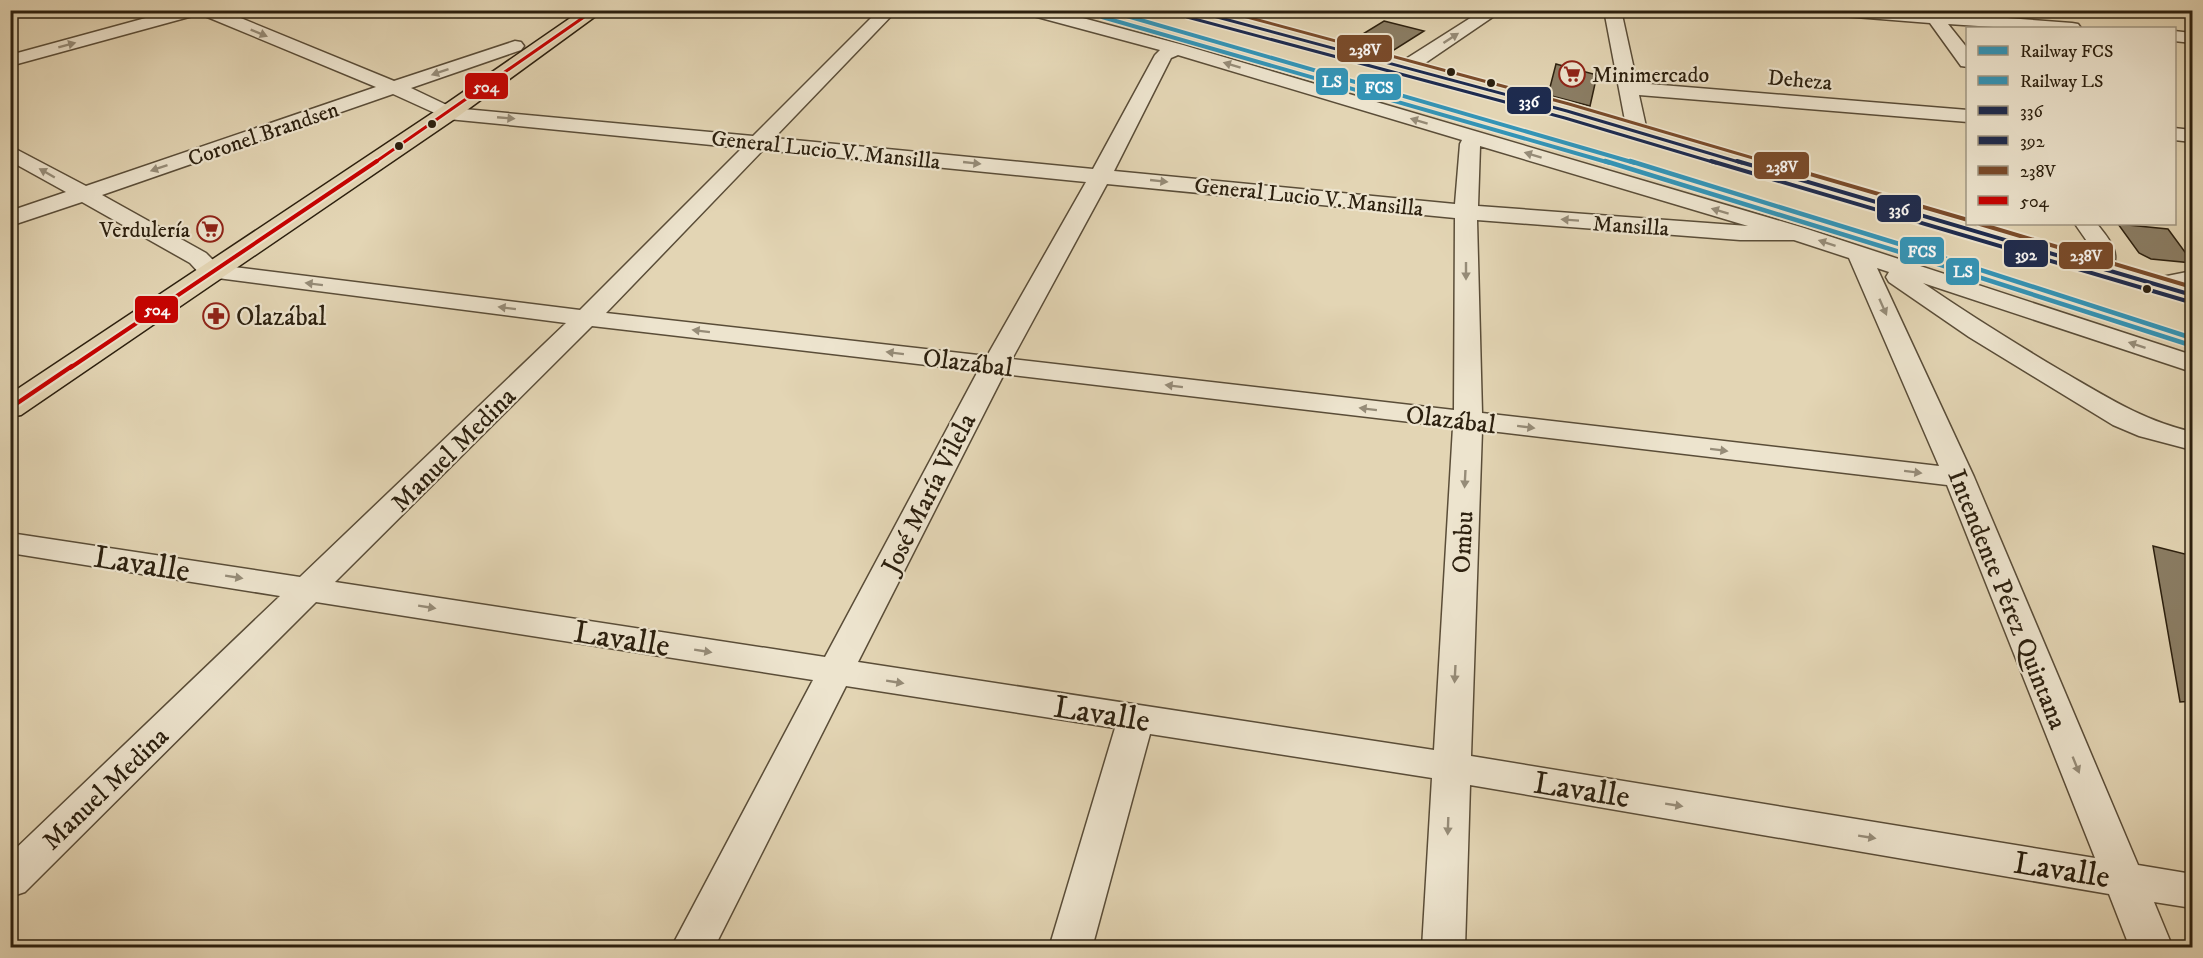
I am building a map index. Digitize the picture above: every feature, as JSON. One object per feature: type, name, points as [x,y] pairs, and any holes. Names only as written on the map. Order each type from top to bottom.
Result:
[{"type":"main road","points":[[439,108],[515,46],[569,10]]},
{"type":"main road","points":[[10,385],[205,264],[439,108],[595,10]]},
{"type":"main road","points":[[1189,10],[1408,66],[1637,131],[2193,296]]},
{"type":"main road","points":[[10,408],[205,264]]},
{"type":"street","points":[[10,61],[196,10]]},
{"type":"street","name":"General Lucio V. Mansilla","points":[[204,10],[439,108],[1466,212]]},
{"type":"street","name":"Manuel Medina","points":[[10,880],[311,589],[586,318],[889,10]]},
{"type":"street","points":[[1032,10],[1178,49],[1796,233],[2193,364]]},
{"type":"street","points":[[1408,66],[1495,10]]},
{"type":"street","points":[[1612,10],[1637,131]]},
{"type":"street","points":[[1830,10],[1932,14],[2062,27]]},
{"type":"street","points":[[1932,14],[1966,59]]},
{"type":"street","points":[[2176,36],[2193,38]]},
{"type":"street","name":"Coronel Brandsen","points":[[10,219],[515,46]]},
{"type":"street","name":"José María Vilela","points":[[692,948],[995,364],[1101,175],[1164,55],[1178,49]]},
{"type":"street","name":"Deheza","points":[[1628,88],[1966,117]]},
{"type":"street","points":[[2176,134],[2193,136]]},
{"type":"street","name":"Ombu","points":[[1443,948],[1467,420],[1466,212],[1470,144],[1475,138]]},
{"type":"street","name":"Olazábal","points":[[10,152],[205,264],[586,318],[1959,477]]},
{"type":"street","name":"Mansilla","points":[[1466,212],[1740,233],[1796,233]]},
{"type":"street","points":[[2087,225],[2103,247],[2101,268]]},
{"type":"street","points":[[1859,254],[1911,285],[1978,332],[2123,419],[2149,430],[2193,441]]},
{"type":"street","name":"Intendente Pérez Quintana","points":[[1859,254],[1959,477],[2152,948]]},
{"type":"street","points":[[2156,285],[2193,278]]},
{"type":"street","points":[[2167,355],[2193,374]]},
{"type":"street","name":"Lavalle","points":[[10,543],[1451,767],[2193,891]]},
{"type":"street","points":[[1070,948],[1136,718]]},
{"type":"building","points":[[1384,21],[1424,31],[1394,50],[1353,40]]},
{"type":"building","points":[[1556,64],[1597,75],[1590,106],[1548,95]]},
{"type":"building","points":[[2119,225],[2168,229],[2193,263],[2151,259],[2139,253]]},
{"type":"building","points":[[2153,546],[2193,556],[2193,701],[2180,702]]},
{"type":"rail line","name":"FCS","points":[[1106,10],[1651,167],[2192,338]]},
{"type":"rail line","name":"LS","points":[[1102,17],[1512,133],[1784,215],[2190,345]]},
{"type":"transit line","name":"504","points":[[10,408],[448,113],[594,10]]},
{"type":"transit line","name":"336","points":[[1191,10],[1567,111],[2192,295]]},
{"type":"transit line","name":"238V","points":[[1221,10],[1569,104],[1966,219]]},
{"type":"transit line","name":"392","points":[[1187,17],[1565,118],[2190,302]]},
{"type":"transit line","name":"238V","points":[[1983,225],[2192,287]]},
{"type":"place","name":"Minimercado","points":[[1572,74]]},
{"type":"place","name":"Verdulería","points":[[210,229]]},
{"type":"place","name":"Olazábal","points":[[216,316]]}]
